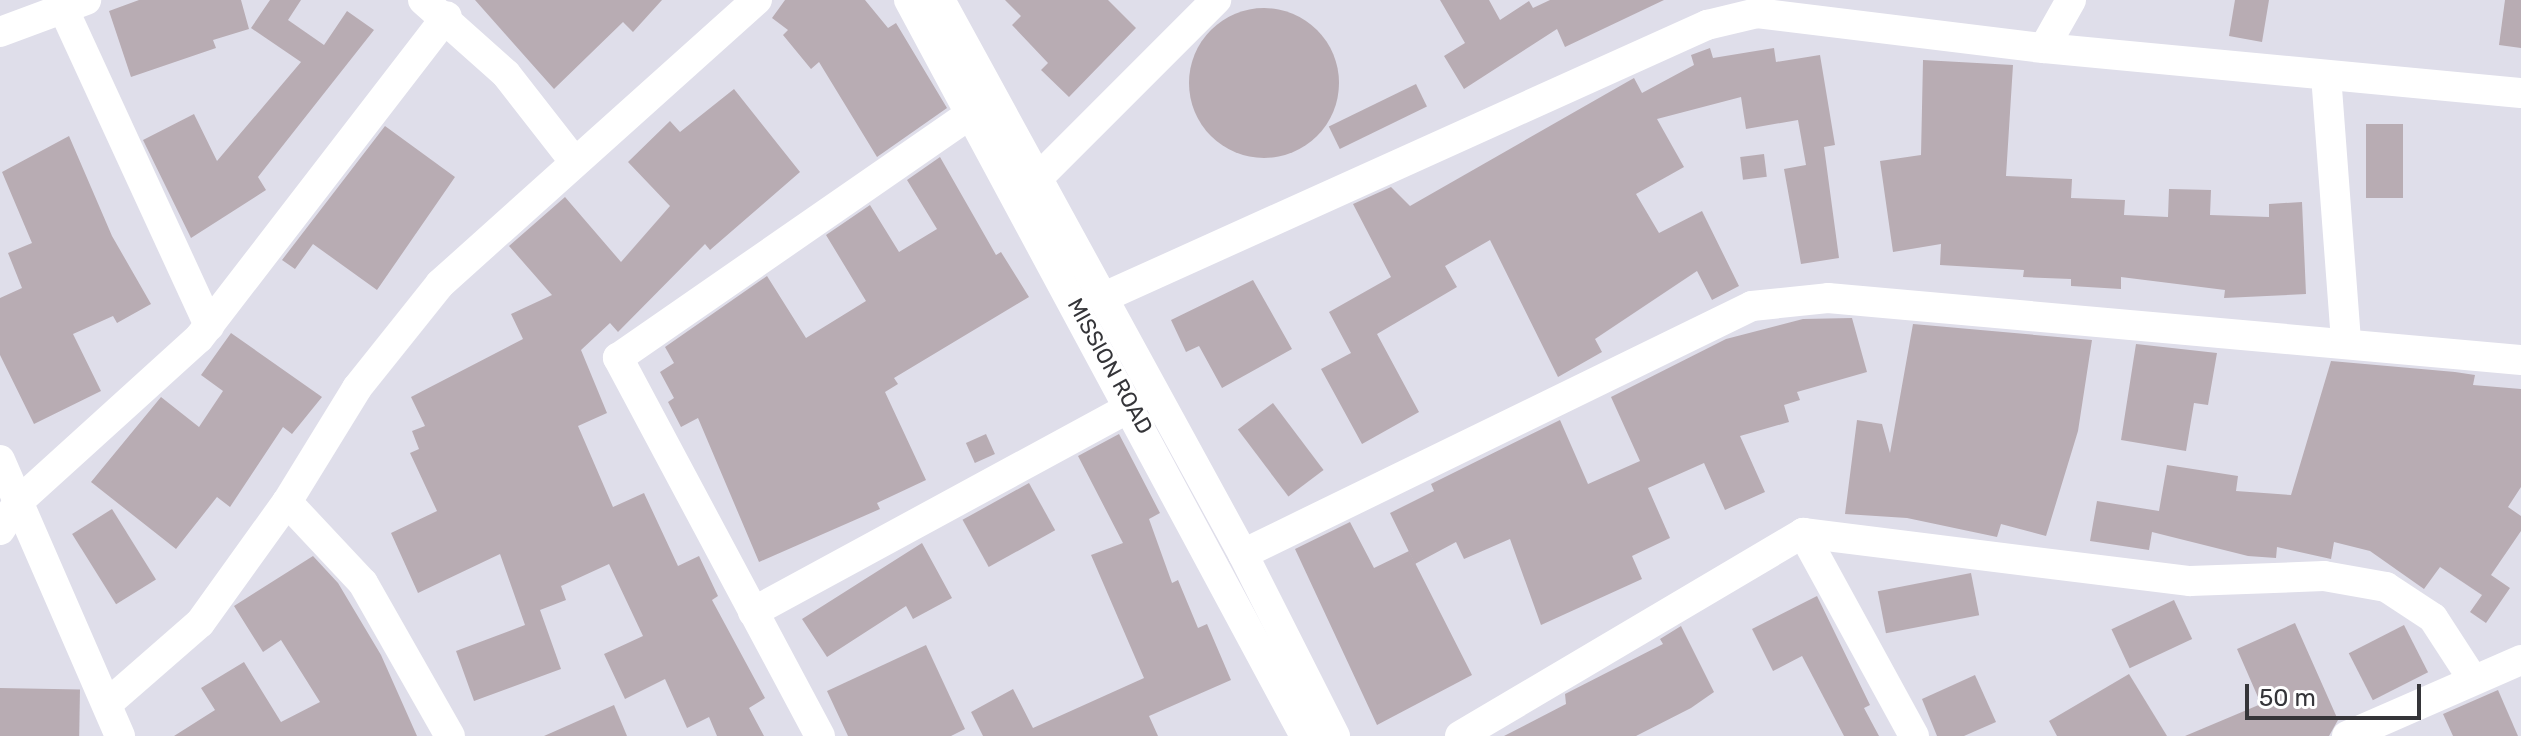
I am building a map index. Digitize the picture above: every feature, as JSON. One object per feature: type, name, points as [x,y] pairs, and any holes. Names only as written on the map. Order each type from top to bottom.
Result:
[{"type":"street","points":[[107,704],[200,623],[287,502],[357,388],[440,284],[757,0]]},
{"type":"street","name":"MISSION ROAD","points":[[909,0],[1133,406],[1294,733]]},
{"type":"street","name":"MISSION ROAD","points":[[940,0],[1243,554],[1335,736]]},
{"type":"street","points":[[1036,180],[1216,0]]},
{"type":"street","points":[[2044,48],[2071,0]]},
{"type":"street","points":[[0,32],[74,4],[209,326]]},
{"type":"street","points":[[1102,298],[1702,12],[1761,7],[2044,48],[2521,93]]},
{"type":"street","points":[[0,530],[18,502],[209,326],[435,8],[506,74],[574,161]]},
{"type":"street","points":[[2326,75],[2346,343]]},
{"type":"street","points":[[820,736],[618,358],[970,114]]},
{"type":"street","points":[[1243,554],[1752,306],[1828,298],[2521,360]]},
{"type":"street","points":[[753,612],[1133,406]]},
{"type":"street","points":[[0,460],[120,736]]},
{"type":"street","points":[[287,502],[363,583],[450,736]]},
{"type":"street","points":[[1803,533],[1914,736]]},
{"type":"street","points":[[1460,736],[1803,533],[2190,581],[2324,576],[2386,587],[2433,618],[2472,678]]},
{"type":"street","points":[[2347,736],[2472,678],[2521,660]]},
{"type":"building","points":[[139,0],[241,0],[249,29],[213,40],[216,48],[131,77],[109,11]]},
{"type":"building","points":[[270,0],[301,0],[288,20],[324,45],[347,11],[374,30],[258,177],[266,190],[191,238],[143,140],[194,114],[217,161],[301,62],[251,28]]},
{"type":"building","points":[[475,0],[662,0],[633,32],[623,22],[554,89]]},
{"type":"building","points":[[785,0],[865,0],[888,28],[896,23],[947,108],[877,157],[819,62],[811,69],[783,35],[788,30],[772,18]]},
{"type":"building","points":[[1005,0],[1108,0],[1136,28],[1069,97],[1041,70],[1048,63],[1012,25],[1021,16]]},
{"type":"building","points":[[1440,0],[1489,0],[1500,20],[1529,1],[1533,8],[1550,0],[1664,0],[1565,47],[1557,29],[1464,89],[1444,56],[1465,43]]},
{"type":"building","points":[[2235,0],[2269,0],[2262,42],[2229,36]]},
{"type":"building","points":[[2505,0],[2521,0],[2521,48],[2499,45]]},
{"type":"building","points":[[1264,8],[1293,14],[1317,30],[1333,54],[1339,83],[1333,112],[1317,136],[1293,152],[1264,158],[1235,152],[1211,136],[1195,112],[1189,83],[1195,54],[1211,30],[1235,14]]},
{"type":"building","points":[[1710,48],[1713,58],[1774,48],[1776,62],[1820,55],[1835,145],[1824,147],[1839,258],[1801,264],[1784,169],[1806,165],[1798,120],[1746,129],[1741,97],[1657,119],[1684,167],[1636,194],[1659,233],[1702,211],[1739,286],[1712,300],[1697,271],[1595,339],[1602,352],[1558,377],[1490,240],[1445,266],[1457,287],[1377,334],[1419,412],[1362,444],[1321,369],[1351,353],[1329,312],[1391,277],[1353,204],[1391,187],[1410,206],[1634,78],[1642,93],[1694,65],[1691,55]]},
{"type":"building","points":[[1923,60],[2013,65],[2006,176],[2072,179],[2071,198],[2125,200],[2124,215],[2168,217],[2169,189],[2211,190],[2210,215],[2269,217],[2269,204],[2302,202],[2306,294],[2224,298],[2225,290],[2121,277],[2121,289],[2071,286],[2071,279],[2023,277],[2024,270],[1940,265],[1941,244],[1893,252],[1880,161],[1921,155]]},
{"type":"building","points":[[1416,84],[1427,106],[1340,149],[1329,127]]},
{"type":"building","points":[[734,89],[800,172],[710,250],[705,244],[618,332],[610,323],[581,350],[607,413],[578,426],[613,507],[644,493],[678,566],[699,556],[718,596],[712,600],[765,698],[749,708],[764,736],[717,736],[709,717],[687,728],[665,679],[625,699],[604,654],[643,636],[609,564],[561,586],[566,600],[540,610],[561,669],[474,701],[456,651],[525,625],[500,554],[418,593],[391,533],[437,511],[410,453],[419,449],[412,431],[425,426],[411,397],[523,339],[511,314],[552,295],[509,246],[565,197],[621,262],[670,206],[628,162],[670,121],[680,132]]},
{"type":"building","points":[[2366,124],[2403,124],[2403,198],[2366,198]]},
{"type":"building","points":[[385,126],[455,177],[377,290],[313,244],[295,269],[282,260]]},
{"type":"building","points":[[69,136],[112,236],[151,304],[117,323],[113,316],[73,334],[101,391],[34,424],[0,355],[0,298],[22,288],[8,253],[32,243],[2,172]]},
{"type":"building","points":[[1764,154],[1767,177],[1743,180],[1740,157]]},
{"type":"building","points":[[940,157],[996,255],[1001,252],[1029,297],[894,378],[898,384],[885,392],[926,480],[877,503],[880,509],[759,562],[698,418],[681,427],[668,402],[674,398],[660,372],[674,363],[665,347],[767,276],[806,338],[866,301],[826,235],[870,205],[899,252],[937,229],[907,180]]},
{"type":"building","points":[[1253,280],[1292,349],[1222,388],[1199,346],[1186,352],[1171,320]]},
{"type":"building","points":[[1852,318],[1867,372],[1797,392],[1800,400],[1784,405],[1789,422],[1740,436],[1765,492],[1725,510],[1704,463],[1648,488],[1670,538],[1632,556],[1642,579],[1541,625],[1510,539],[1464,559],[1456,542],[1415,564],[1390,513],[1434,491],[1431,484],[1560,420],[1588,484],[1640,461],[1611,397],[1726,339],[1803,319]]},
{"type":"building","points":[[1913,324],[2092,340],[2078,431],[2046,536],[2001,524],[1997,537],[1907,518],[1845,514],[1857,420],[1882,424],[1890,453]]},
{"type":"building","points":[[231,333],[322,397],[292,434],[283,427],[230,507],[217,497],[176,549],[91,482],[161,397],[199,427],[223,391],[201,375]]},
{"type":"building","points":[[2136,344],[2217,353],[2208,405],[2194,403],[2186,451],[2121,440]]},
{"type":"building","points":[[2331,361],[2455,372],[2475,375],[2473,385],[2521,389],[2521,487],[2508,507],[2521,516],[2521,531],[2491,575],[2510,588],[2486,623],[2470,612],[2482,595],[2440,567],[2424,589],[2370,551],[2334,542],[2331,559],[2277,547],[2276,558],[2248,556],[2152,532],[2149,550],[2090,541],[2097,501],[2159,511],[2167,465],[2238,476],[2236,491],[2291,495]]},
{"type":"building","points":[[1273,403],[1324,470],[1288,497],[1238,429]]},
{"type":"building","points":[[986,434],[995,454],[975,463],[966,443]]},
{"type":"building","points":[[1119,434],[1160,513],[1149,519],[1172,583],[1178,580],[1198,628],[1207,624],[1231,680],[1149,716],[1158,736],[983,736],[971,712],[1013,689],[1033,728],[1144,678],[1091,555],[1123,543],[1078,456]]},
{"type":"building","points":[[1029,483],[1055,530],[989,567],[963,520]]},
{"type":"building","points":[[112,509],[156,579],[116,604],[72,534]]},
{"type":"building","points":[[1350,522],[1374,568],[1409,551],[1472,675],[1377,725],[1295,549]]},
{"type":"building","points":[[922,543],[952,598],[913,619],[906,606],[827,657],[802,619]]},
{"type":"building","points":[[313,556],[338,583],[381,655],[417,736],[174,736],[215,710],[201,688],[244,662],[281,722],[320,702],[281,640],[263,652],[234,606]]},
{"type":"building","points":[[1971,573],[1979,615],[1886,633],[1878,591]]},
{"type":"building","points":[[1817,596],[1870,705],[1864,708],[1879,736],[1844,736],[1802,656],[1773,671],[1752,629]]},
{"type":"building","points":[[2174,600],[2192,639],[2130,668],[2111,629]]},
{"type":"building","points":[[2295,623],[2338,720],[2329,736],[2185,736],[2261,704],[2237,649]]},
{"type":"building","points":[[2404,625],[2428,672],[2373,700],[2349,653]]},
{"type":"building","points":[[1681,626],[1714,692],[1691,708],[1636,736],[1504,736],[1566,704],[1565,694],[1663,644],[1660,639]]},
{"type":"building","points":[[926,645],[965,729],[951,736],[848,736],[827,691]]},
{"type":"building","points":[[2129,674],[2167,736],[2057,736],[2049,721]]},
{"type":"building","points":[[1975,675],[1996,722],[1964,736],[1937,736],[1922,699]]},
{"type":"building","points":[[0,688],[80,689],[79,736],[0,736]]},
{"type":"building","points":[[2498,690],[2518,736],[2453,736],[2443,714]]},
{"type":"building","points":[[614,705],[627,736],[544,736]]}]
